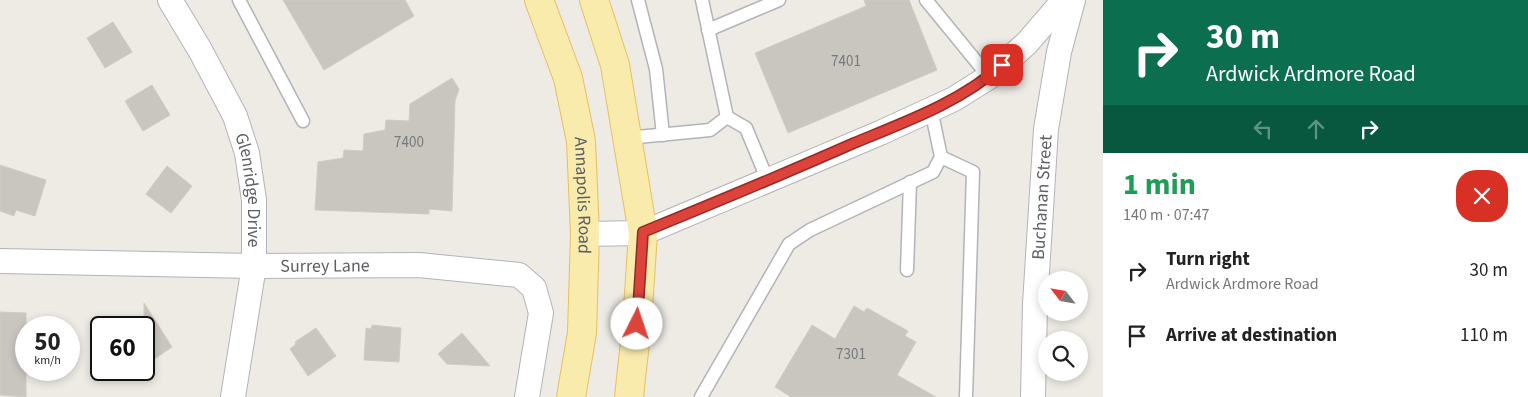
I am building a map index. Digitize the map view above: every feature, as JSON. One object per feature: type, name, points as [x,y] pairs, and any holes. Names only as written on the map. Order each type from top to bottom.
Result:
[{"type":"main road","name":"Annapolis Road","points":[[539,0],[568,78],[581,141],[585,234],[582,333],[571,397]]},
{"type":"main road","points":[[594,0],[615,65],[643,232],[637,324],[629,397]]},
{"type":"street","name":"Glenridge Drive","points":[[170,0],[200,50],[235,116],[248,153],[254,200],[254,266],[232,397]]},
{"type":"street","points":[[585,234],[643,232],[954,99],[989,77],[1027,43],[1064,0]]},
{"type":"street","name":"Buchanan Street","points":[[1033,397],[1035,304],[1046,129],[1059,52],[1073,0]]},
{"type":"street","name":"Surrey Lane","points":[[0,261],[254,266],[419,266],[519,275],[534,288],[541,313],[527,397]]},
{"type":"lane","points":[[239,0],[303,121]]},
{"type":"lane","points":[[638,0],[656,69],[663,134]]},
{"type":"lane","points":[[702,0],[727,117],[746,128],[768,180]]},
{"type":"lane","points":[[708,30],[779,0]]},
{"type":"lane","points":[[926,0],[989,77]]},
{"type":"lane","points":[[701,397],[789,244],[810,230],[933,172],[942,157],[931,109]]},
{"type":"lane","points":[[627,138],[710,130],[727,117]]},
{"type":"lane","points":[[942,157],[973,172],[966,397]]},
{"type":"lane","points":[[907,270],[910,182]]},
{"type":"building","points":[[283,0],[405,0],[414,16],[324,70]]},
{"type":"building","points":[[864,0],[909,0],[937,70],[788,133],[755,53],[866,6]]},
{"type":"building","points":[[113,22],[132,52],[105,68],[87,38]]},
{"type":"building","points":[[452,78],[459,89],[455,101],[452,211],[429,209],[429,214],[315,210],[318,162],[343,158],[344,150],[363,151],[364,134],[385,130],[386,120],[409,121],[410,104]]},
{"type":"building","points":[[152,85],[170,115],[143,131],[125,101]]},
{"type":"building","points":[[0,165],[46,180],[35,216],[16,210],[14,216],[0,211]]},
{"type":"building","points":[[167,166],[192,186],[171,213],[146,194]]},
{"type":"building","points":[[144,303],[152,316],[144,316]]},
{"type":"building","points":[[854,306],[864,312],[867,308],[908,331],[905,336],[916,342],[897,375],[936,397],[791,397],[775,387],[812,325],[835,339]]},
{"type":"building","points":[[0,312],[26,313],[26,316],[15,316],[15,381],[26,381],[26,397],[0,395]]},
{"type":"building","points":[[155,320],[172,347],[155,359]]},
{"type":"building","points":[[372,325],[401,328],[399,362],[364,360],[366,328],[371,329]]},
{"type":"building","points":[[316,328],[336,356],[308,376],[290,349],[296,344],[295,342]]},
{"type":"building","points":[[462,333],[490,366],[447,364],[438,354]]},
{"type":"route","points":[[637,324],[643,232],[832,153],[954,99],[989,77],[1002,65]]}]
